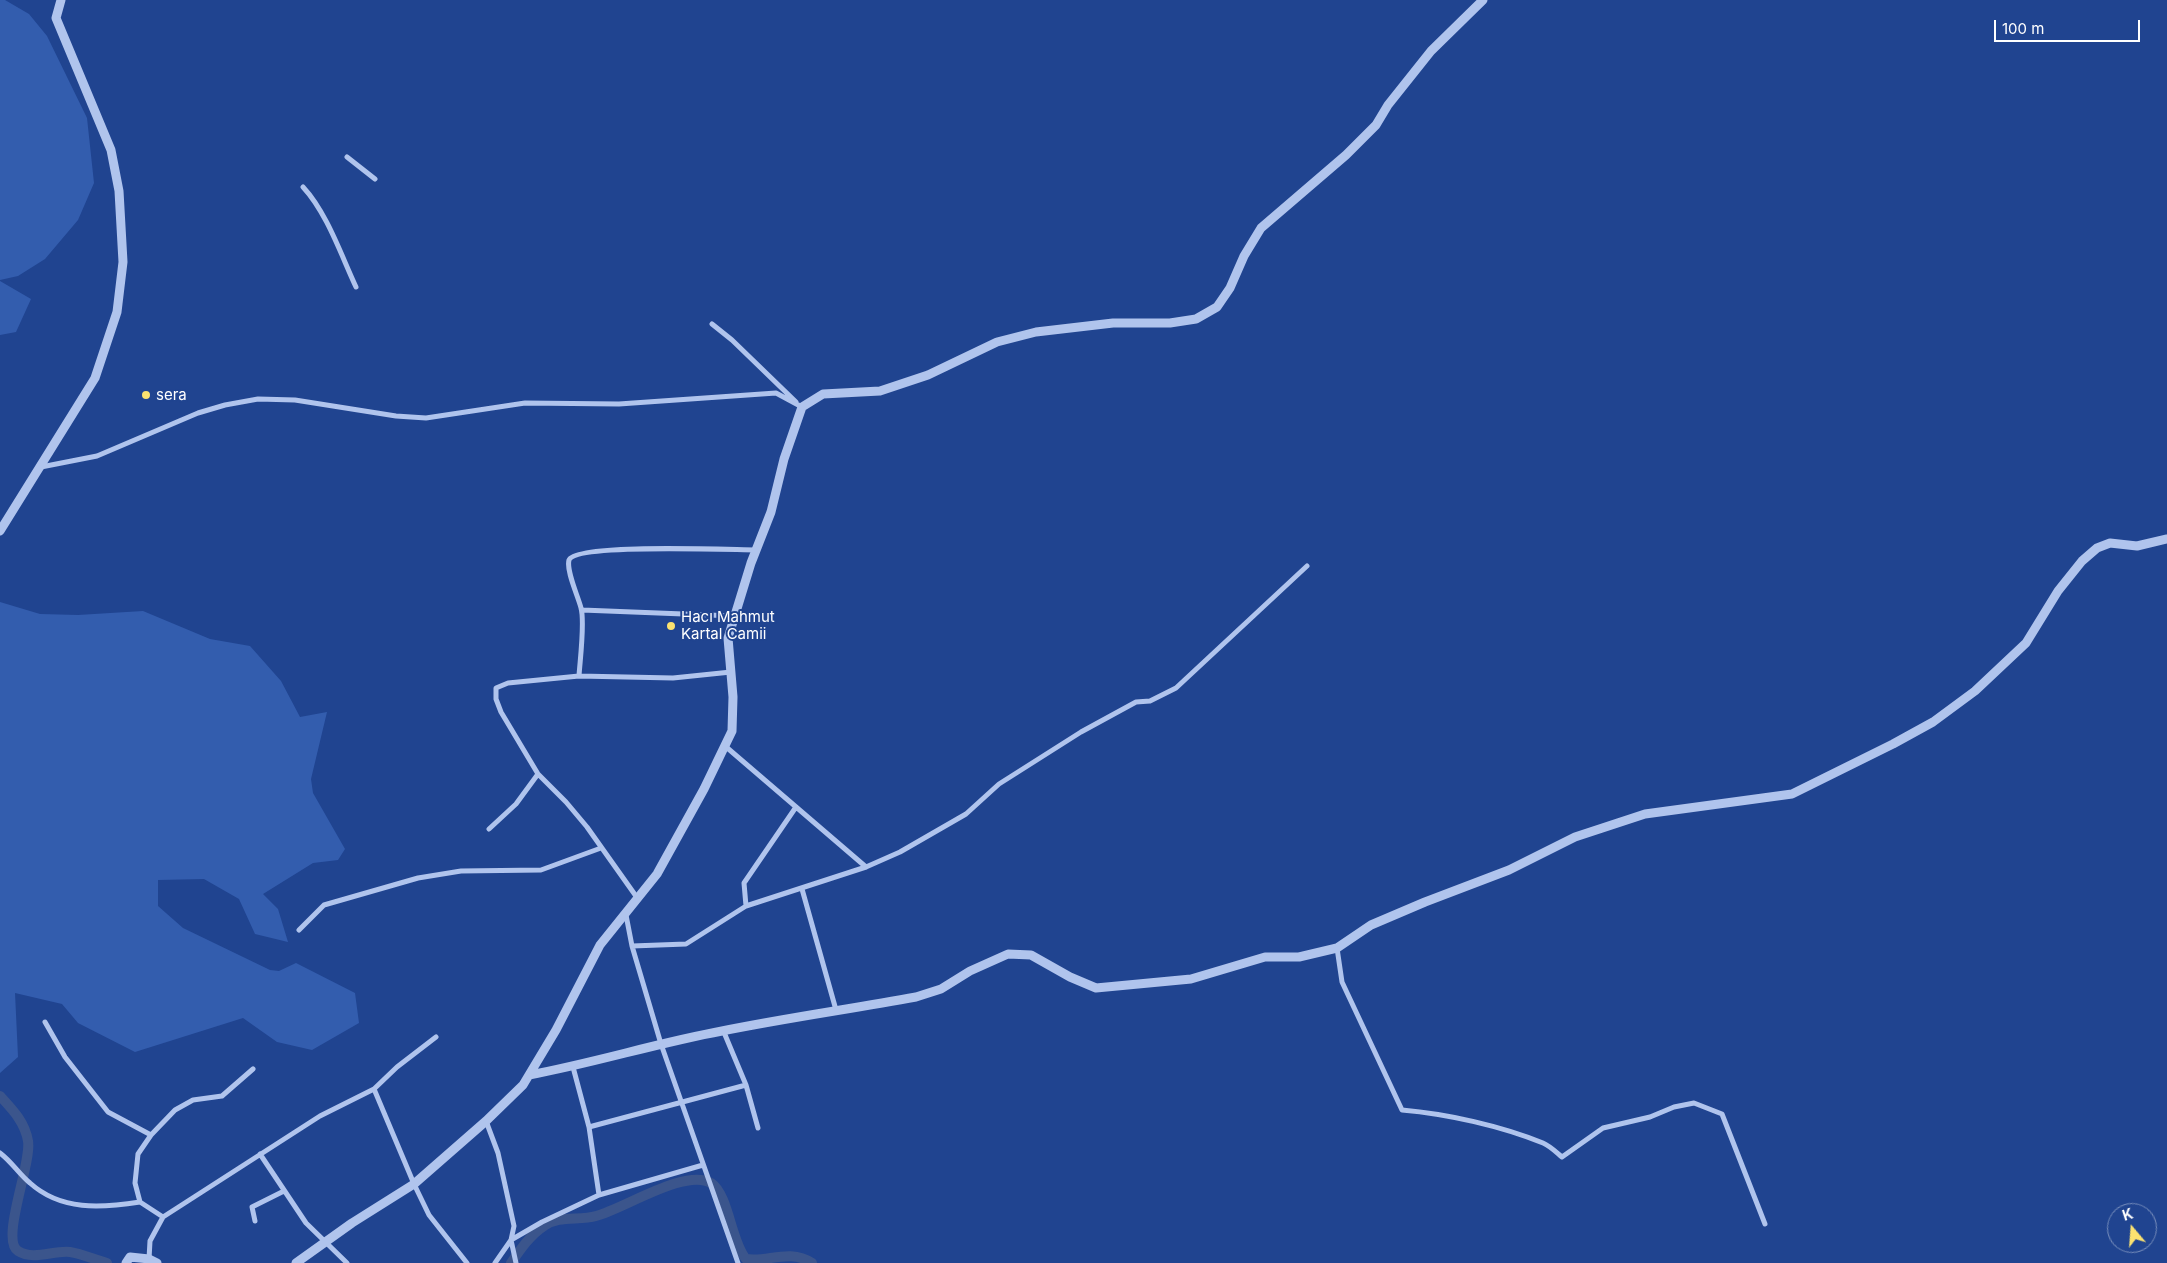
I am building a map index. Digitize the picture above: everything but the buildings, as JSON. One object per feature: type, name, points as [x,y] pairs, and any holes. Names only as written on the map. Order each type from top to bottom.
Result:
[{"type":"street","points":[[0,531],[95,378],[117,312],[123,262],[119,191],[111,150],[56,18],[61,0]]},
{"type":"street","points":[[296,1263],[352,1223],[414,1184],[486,1121],[523,1085],[556,1030],[600,945],[626,915],[667,858],[732,731],[734,697],[728,638],[756,550],[771,512],[784,459],[802,407],[823,394],[880,391],[928,375],[997,342],[1036,332],[1113,323],[1170,323],[1196,318],[1217,307],[1230,288],[1244,256],[1260,228],[1340,161],[1376,125],[1388,105],[1431,51],[1483,0]]},
{"type":"street","points":[[347,157],[375,179]]},
{"type":"street","points":[[303,187],[310,195],[331,233],[356,287]]},
{"type":"street","points":[[712,324],[732,340],[802,407]]},
{"type":"street","points":[[41,467],[97,456],[198,413],[225,405],[258,399],[294,400],[396,416],[426,418],[525,403],[619,404],[776,393],[802,407]]},
{"type":"street","points":[[529,1075],[573,1067],[723,1030],[916,997],[941,989],[970,970],[1008,954],[1031,955],[1070,977],[1096,988],[1191,979],[1265,957],[1299,957],[1337,948],[1371,925],[1509,870],[1576,837],[1645,814],[1792,794],[1835,774],[1933,722],[1975,692],[2026,643],[2058,591],[2082,561],[2097,548],[2110,543],[2137,546],[2167,539]]},
{"type":"street","points":[[579,676],[582,610],[569,567],[569,559],[572,556],[584,553],[633,549],[756,550]]},
{"type":"street","points":[[632,946],[686,944],[746,906],[866,867],[900,852],[966,814],[1000,784],[1080,732],[1136,702],[1150,700],[1176,688],[1307,566]]},
{"type":"street","points":[[582,610],[734,616]]},
{"type":"street","points":[[638,899],[566,802],[538,774],[501,712],[495,692],[496,688],[508,683],[579,676],[673,678],[731,672]]},
{"type":"street","points":[[725,746],[866,867]]},
{"type":"street","points":[[489,829],[516,804],[538,774]]},
{"type":"street","points":[[746,906],[744,883],[796,807]]},
{"type":"street","points":[[299,930],[324,905],[418,878],[461,871],[541,870],[602,848]]},
{"type":"street","points":[[802,889],[836,1010]]},
{"type":"street","points":[[626,915],[632,946],[661,1044],[738,1263]]},
{"type":"street","points":[[1337,948],[1342,982],[1402,1110],[1429,1113],[1501,1130],[1545,1144],[1562,1157],[1603,1128],[1650,1117],[1674,1107],[1694,1103],[1722,1114],[1765,1224]]},
{"type":"street","points":[[45,1022],[66,1057],[108,1112],[151,1135]]},
{"type":"street","points":[[723,1030],[746,1086],[758,1128]]},
{"type":"street","points":[[126,1263],[130,1257],[153,1261],[150,1241],[164,1217],[320,1116],[374,1089],[396,1067],[436,1037]]},
{"type":"street","points":[[573,1067],[589,1127],[599,1195]]},
{"type":"street","points":[[164,1217],[140,1202],[134,1183],[138,1154],[151,1135],[175,1110],[193,1100],[222,1096],[253,1069]]},
{"type":"street","points":[[589,1127],[746,1086]]},
{"type":"street","points":[[374,1089],[429,1215],[467,1263]]},
{"type":"street","points":[[486,1121],[498,1153],[514,1226],[511,1240],[495,1263]]},
{"type":"street","points":[[0,1153],[11,1161],[30,1183],[53,1198],[76,1206],[114,1206],[140,1202]]},
{"type":"street","points":[[260,1154],[306,1223],[347,1263]]},
{"type":"street","points":[[511,1240],[542,1222],[599,1195],[703,1165]]},
{"type":"street","points":[[255,1222],[252,1207],[284,1191]]},
{"type":"street","points":[[511,1240],[516,1263]]},
{"type":"shaded area","points":[[0,0],[5,0],[29,14],[47,36],[87,118],[94,183],[78,220],[45,259],[18,276],[0,280]]},
{"type":"shaded area","points":[[0,281],[31,299],[16,332],[0,335]]},
{"type":"shaded area","points":[[0,602],[40,614],[78,615],[143,611],[210,639],[250,646],[281,681],[300,717],[327,712],[311,779],[313,793],[345,849],[338,860],[313,863],[263,894],[278,909],[288,942],[255,934],[239,899],[204,879],[158,880],[158,906],[183,928],[270,970],[279,971],[296,963],[355,993],[359,1023],[312,1050],[277,1042],[243,1018],[135,1052],[78,1023],[62,1004],[15,993],[18,1057],[0,1073]]},
{"type":"waterway","points":[[0,1096],[21,1122],[28,1141],[26,1166],[14,1217],[13,1244],[18,1251],[24,1254],[37,1255],[70,1252],[107,1263]]},
{"type":"waterway","points":[[511,1263],[530,1238],[556,1220],[596,1216],[671,1185],[700,1180],[711,1183],[717,1189],[726,1208],[737,1242],[746,1259],[754,1260],[787,1256],[812,1263]]},
{"type":"place","name":"sera","points":[[146,395]]},
{"type":"place","name":"Hacı Mahmut Kartal Camii","points":[[671,626]]}]
